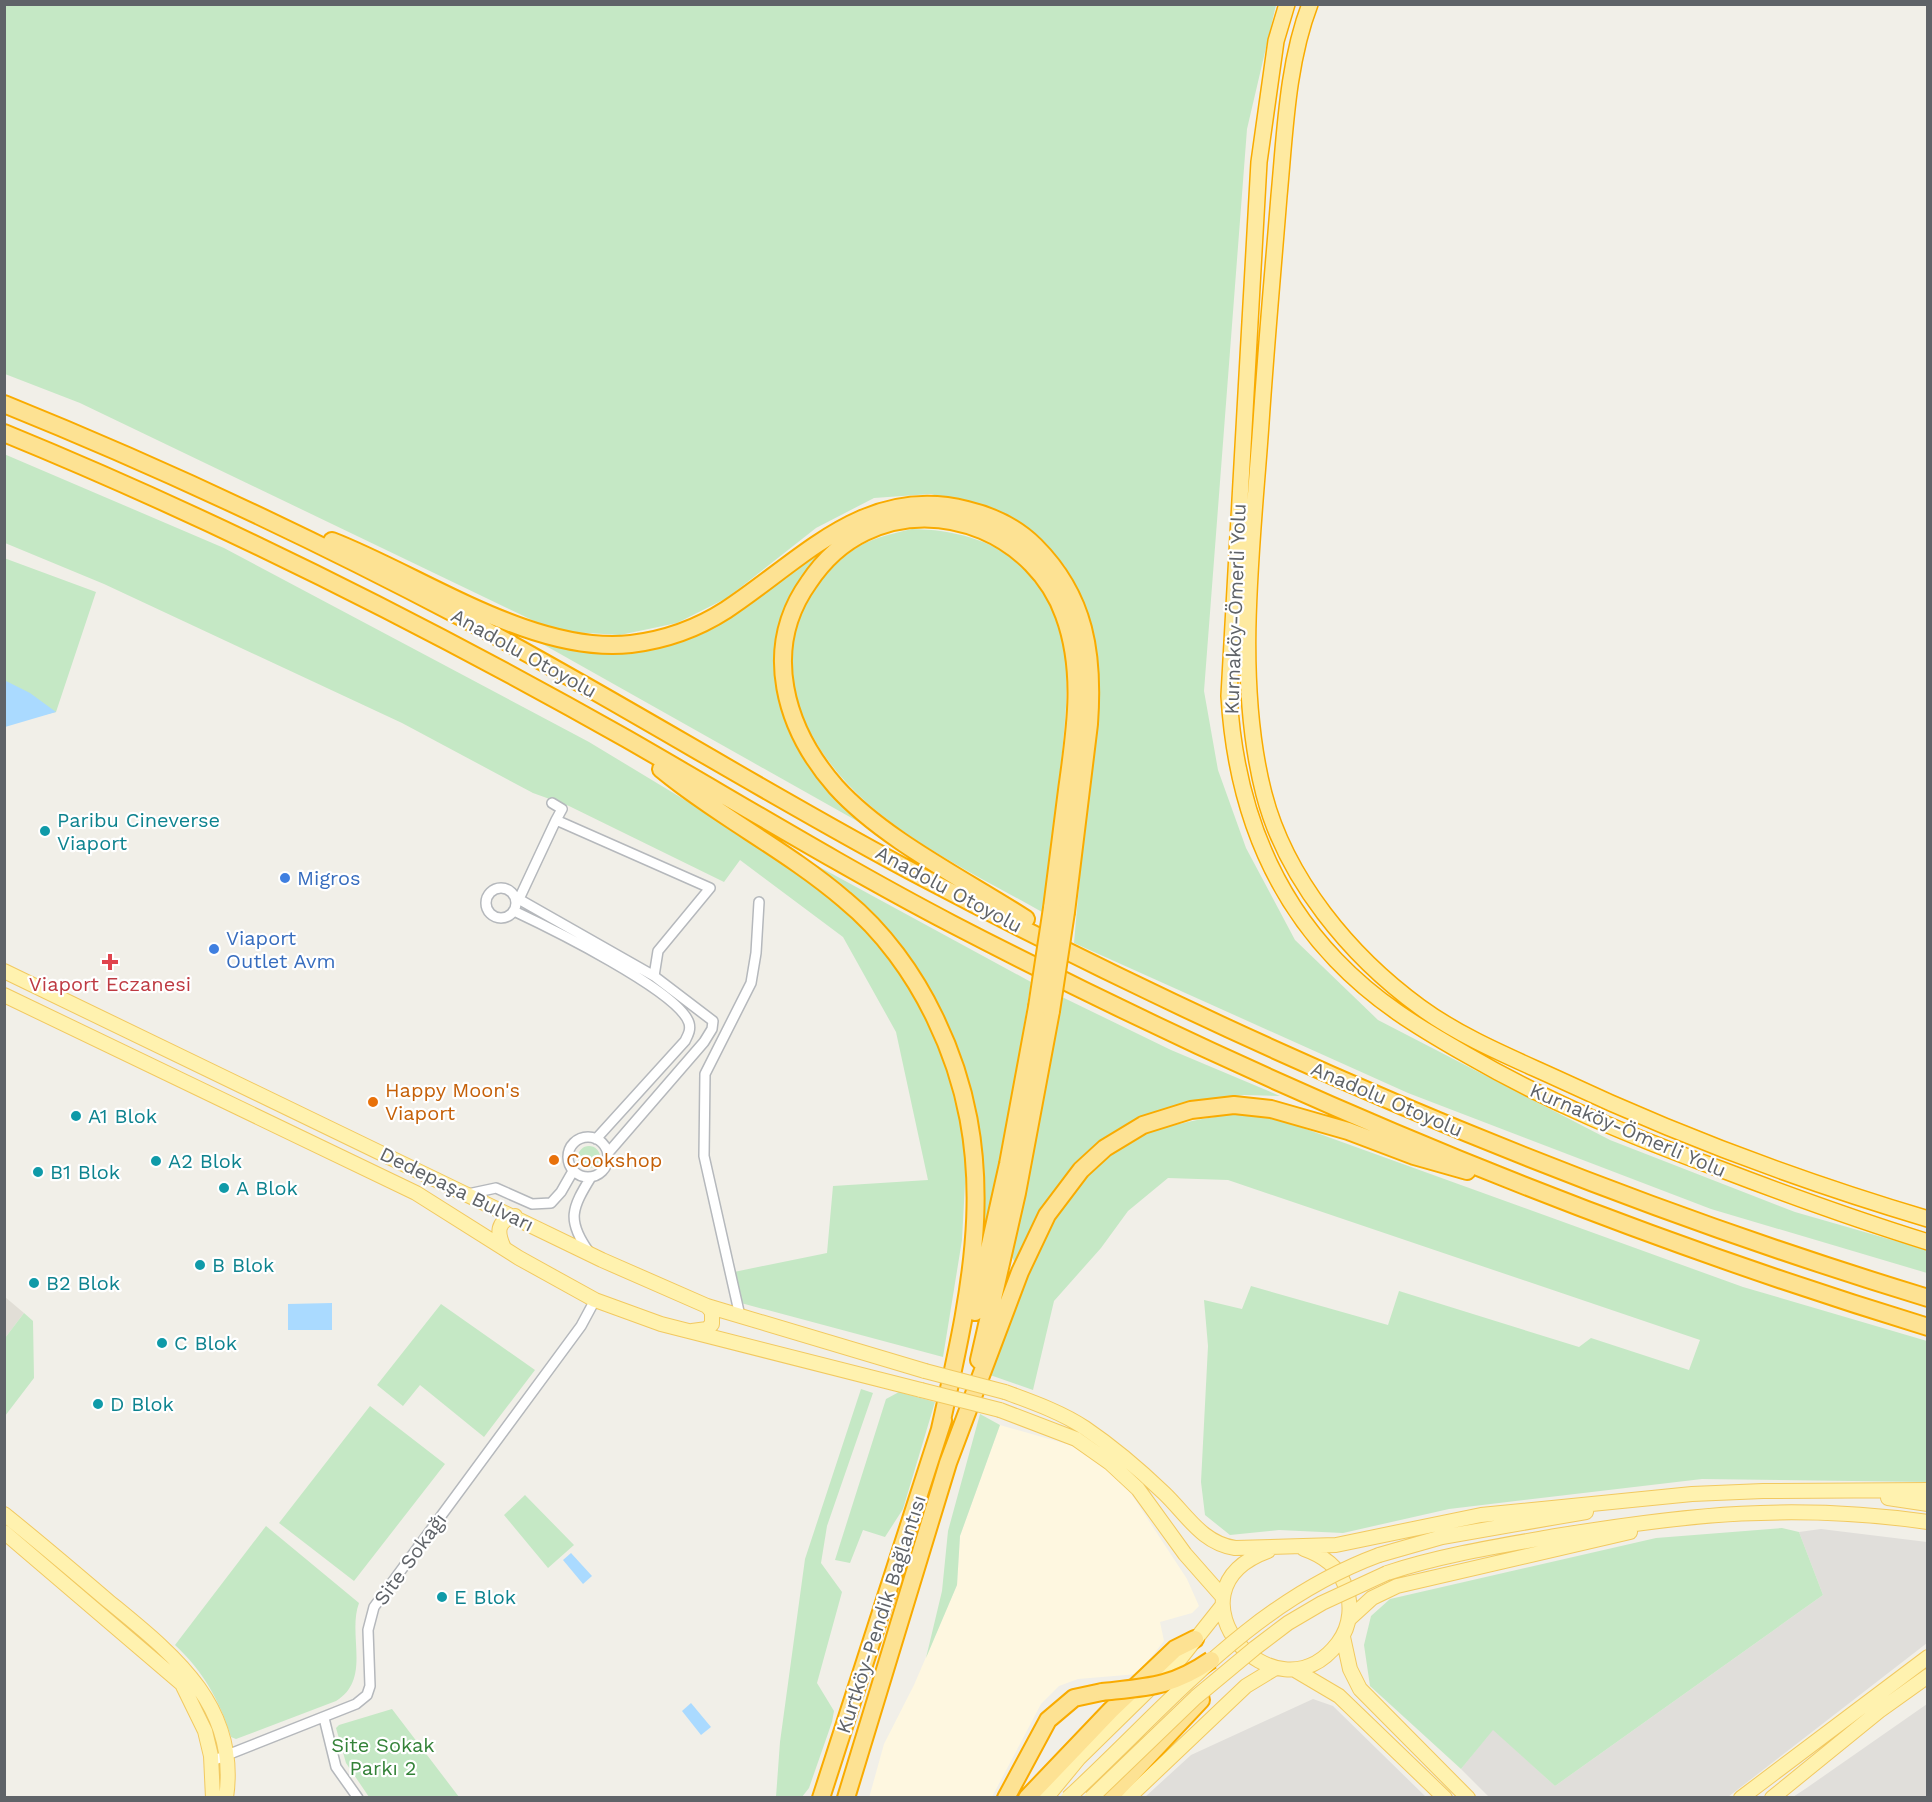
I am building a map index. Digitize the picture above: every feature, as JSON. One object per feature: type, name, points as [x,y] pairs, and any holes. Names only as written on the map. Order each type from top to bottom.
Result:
[{"type":"highway","name":"Kurnaköy-Ömerli Yolu","points":[[1287,4],[1276,41],[1259,162],[1229,696],[1234,751],[1248,813],[1281,884],[1301,917],[1335,959],[1365,988],[1395,1013],[1510,1080],[1591,1119],[1674,1152],[1850,1218],[1928,1242]]},
{"type":"highway","name":"Kurnaköy-Ömerli Yolu","points":[[1310,4],[1299,33],[1284,146],[1255,513],[1249,690],[1252,734],[1266,800],[1301,877],[1325,914],[1371,966],[1421,1008],[1483,1044],[1604,1101],[1713,1147],[1822,1188],[1928,1219]]},
{"type":"highway","name":"Anadolu Otoyolu","points":[[4,404],[159,469],[244,508],[459,616],[922,877],[1272,1049],[1459,1130],[1706,1225],[1928,1298]]},
{"type":"highway","name":"Anadolu Otoyolu","points":[[4,434],[106,475],[323,576],[625,738],[789,834],[951,923],[1131,1014],[1366,1119],[1531,1188],[1809,1289],[1928,1327]]},
{"type":"highway","points":[[244,508],[374,558],[523,628],[566,642],[594,645],[630,644],[663,638],[691,628],[724,611],[819,542],[869,514],[928,504],[975,512],[1008,525],[1028,539],[1059,574],[1071,594],[1088,639],[1091,694],[1089,724],[1008,1234],[961,1431]]},
{"type":"highway","points":[[1059,910],[1076,721],[1077,675],[1072,642],[1050,586],[1032,562],[995,535],[970,525],[927,519],[888,525],[865,532],[828,559],[813,576],[800,595],[784,632],[782,650],[784,687],[796,726],[808,750],[837,788],[890,832],[1087,959]]},
{"type":"highway","points":[[625,738],[685,789],[803,866],[847,901],[889,945],[909,972],[939,1025],[952,1055],[966,1106],[976,1161],[977,1188],[975,1241],[965,1311],[940,1429]]},
{"type":"highway","points":[[940,1429],[965,1354],[1044,1009]]},
{"type":"highway","points":[[961,1431],[1020,1272],[1047,1215],[1072,1179],[1094,1157],[1143,1125],[1171,1115],[1211,1107],[1271,1109],[1348,1131],[1414,1156],[1531,1188]]},
{"type":"highway","name":"Kurtköy-Pendik Bağlantısı","points":[[821,1797],[940,1429]]},
{"type":"highway","name":"Kurtköy-Pendik Bağlantısı","points":[[846,1797],[944,1474],[961,1431]]},
{"type":"highway","points":[[1028,1797],[1110,1710],[1175,1649],[1195,1639]]},
{"type":"highway","points":[[1006,1797],[1048,1720],[1074,1698],[1102,1692],[1164,1685],[1190,1674],[1211,1660]]},
{"type":"highway","points":[[1109,1797],[1230,1669]]},
{"type":"main road","name":"Dedepaşa Bulvarı","points":[[4,971],[590,1254],[707,1306],[924,1371],[1005,1392],[1050,1409],[1084,1427],[1164,1494],[1192,1525],[1209,1539],[1223,1546],[1235,1548],[1280,1547]]},
{"type":"main road","name":"Dedepaşa Bulvarı","points":[[4,995],[416,1193],[504,1248],[595,1300],[689,1332],[1000,1410],[1076,1439],[1110,1463],[1138,1489],[1222,1601]]},
{"type":"main road","points":[[504,1248],[498,1235],[499,1226],[506,1219],[515,1216]]},
{"type":"main road","points":[[689,1332],[707,1329],[712,1324],[712,1312],[707,1306]]},
{"type":"main road","points":[[1299,1547],[1317,1554],[1333,1565],[1347,1590],[1349,1619],[1343,1637],[1331,1653],[1315,1664],[1295,1670],[1274,1669],[1243,1651],[1227,1626],[1222,1601],[1225,1584],[1239,1568],[1254,1556],[1280,1547],[1360,1541],[1481,1515],[1692,1494],[1928,1490]]},
{"type":"main road","points":[[1763,1491],[1871,1496],[1928,1504]]},
{"type":"main road","points":[[1068,1797],[1245,1630],[1307,1588],[1348,1567],[1379,1555],[1442,1537],[1692,1494]]},
{"type":"main road","points":[[1349,1619],[1372,1598],[1423,1579],[1671,1524],[1748,1512]]},
{"type":"main road","points":[[1091,1797],[1196,1697],[1288,1623],[1354,1587],[1387,1573],[1445,1556],[1665,1519],[1748,1512],[1839,1513],[1928,1522]]},
{"type":"main road","points":[[1839,1513],[1928,1533]]},
{"type":"main road","points":[[4,1514],[136,1624],[190,1674],[215,1715],[226,1756],[226,1797]]},
{"type":"main road","points":[[4,1532],[167,1670],[191,1698],[206,1731],[212,1761],[213,1797]]},
{"type":"main road","points":[[1046,1797],[1079,1758],[1180,1659],[1222,1601]]},
{"type":"main road","points":[[126,1635],[136,1624]]},
{"type":"main road","points":[[1343,1637],[1350,1669],[1360,1689],[1468,1797]]},
{"type":"main road","points":[[1741,1797],[1928,1657]]},
{"type":"main road","points":[[1128,1797],[1246,1686],[1274,1669]]},
{"type":"main road","points":[[1295,1670],[1339,1695],[1446,1797]]},
{"type":"main road","points":[[1772,1797],[1879,1711],[1928,1676]]},
{"type":"street","points":[[552,803],[562,809],[517,898],[514,911],[506,918],[495,918],[487,911],[485,900],[490,892],[499,888],[508,890],[517,898],[654,976],[713,1021],[711,1033],[608,1153],[606,1166],[591,1177],[573,1213],[578,1237],[590,1254]]},
{"type":"street","points":[[556,820],[710,888],[658,951],[654,976]]},
{"type":"street","points":[[740,1316],[704,1156],[705,1074],[751,983],[756,953],[759,902]]},
{"type":"street","points":[[514,911],[566,935],[623,968],[660,993],[698,1035],[711,1033]]},
{"type":"street","points":[[596,1139],[675,1053],[685,1041],[694,1014],[702,1012]]},
{"type":"street","points":[[591,1177],[585,1177],[573,1171],[568,1159],[572,1146],[582,1138],[596,1139],[608,1153]]},
{"type":"street","points":[[468,1194],[496,1188],[532,1204],[551,1203],[561,1192],[573,1171]]},
{"type":"street","name":"Site Sokağı","points":[[212,1761],[324,1718],[356,1704],[367,1695],[370,1686],[368,1630],[374,1607],[581,1326],[595,1300]]},
{"type":"street","points":[[324,1718],[336,1767],[358,1797]]},
{"type":"shaded area","points":[[5,1297],[24,1313],[5,1338]]},
{"type":"shaded area","points":[[1000,1425],[1070,1445],[1105,1465],[1132,1495],[1187,1579],[1199,1606],[1192,1613],[1160,1622],[1164,1641],[1138,1674],[1078,1679],[1059,1686],[1041,1704],[992,1797],[869,1798],[884,1744],[914,1685],[957,1585],[960,1536]]},
{"type":"shaded area","points":[[1821,1529],[1927,1542],[1927,1643],[1728,1797],[1489,1797],[1461,1769],[1493,1729],[1555,1786],[1823,1595],[1799,1532]]},
{"type":"shaded area","points":[[1313,1699],[1333,1706],[1426,1797],[1145,1797],[1191,1755]]},
{"type":"shaded area","points":[[1927,1704],[1927,1797],[1793,1797],[1808,1787]]},
{"type":"green space","points":[[4,5],[1276,5],[1247,129],[1204,691],[1218,770],[1246,848],[1295,940],[1378,1020],[1610,1140],[1795,1212],[1927,1250],[1927,1273],[1711,1209],[1408,1093],[1074,943],[1095,704],[1089,624],[1065,566],[1004,515],[931,494],[874,498],[816,528],[727,598],[677,623],[620,635],[555,631],[80,403],[5,374]]},
{"type":"green space","points":[[4,454],[224,548],[589,742],[791,864],[860,921],[907,981],[935,1030],[957,1101],[966,1165],[962,1240],[943,1357],[741,1303],[734,1272],[827,1253],[833,1186],[928,1180],[896,1032],[843,937],[740,860],[724,882],[569,806],[533,793],[402,723],[104,584],[5,543]]},
{"type":"green space","points":[[912,529],[967,536],[1013,558],[1031,575],[1046,595],[1057,620],[1066,664],[1066,710],[1042,912],[946,858],[884,817],[856,792],[832,765],[812,735],[808,735],[795,703],[790,683],[792,645],[797,626],[813,592],[837,563],[852,551],[881,537]]},
{"type":"green space","points":[[827,546],[798,584],[780,700],[873,830],[523,633],[675,640]]},
{"type":"green space","points":[[4,558],[96,592],[56,712],[5,724]]},
{"type":"green space","points":[[814,864],[1031,982],[1013,1091],[979,1264],[984,1208],[981,1145],[963,1074],[858,904]]},
{"type":"green space","points":[[1062,997],[1171,1050],[1280,1096],[1244,1095],[1188,1102],[1137,1119],[1087,1155],[1067,1174],[1046,1203],[1015,1263],[1012,1257]]},
{"type":"green space","points":[[1239,1114],[1281,1120],[1743,1287],[1927,1341],[1927,1482],[1702,1479],[1449,1509],[1343,1533],[1279,1530],[1230,1535],[1205,1515],[1201,1482],[1208,1346],[1204,1300],[1242,1309],[1251,1286],[1388,1325],[1399,1291],[1579,1347],[1591,1338],[1689,1370],[1700,1340],[1228,1180],[1168,1178],[1128,1211],[1101,1248],[1054,1301],[1033,1390],[990,1375],[1033,1259],[1062,1206],[1081,1181],[1111,1151],[1136,1136],[1189,1122]]},
{"type":"green space","points":[[589,1146],[597,1149],[600,1157],[597,1165],[589,1168],[581,1165],[578,1157],[581,1149]]},
{"type":"green space","points":[[441,1304],[535,1370],[484,1437],[420,1385],[403,1406],[377,1385]]},
{"type":"green space","points":[[24,1313],[33,1321],[34,1378],[5,1416],[5,1338]]},
{"type":"green space","points":[[861,1389],[873,1393],[827,1526],[821,1563],[842,1592],[817,1683],[834,1711],[832,1722],[809,1788],[802,1797],[776,1797],[780,1742],[805,1559]]},
{"type":"green space","points":[[899,1392],[935,1402],[903,1509],[885,1537],[863,1530],[850,1563],[835,1560],[886,1399]]},
{"type":"green space","points":[[370,1406],[445,1464],[354,1581],[279,1523]]},
{"type":"green space","points":[[980,1414],[1000,1425],[960,1536],[957,1585],[926,1658],[942,1591],[948,1531]]},
{"type":"green space","points":[[525,1495],[574,1545],[548,1568],[504,1515]]},
{"type":"green space","points":[[266,1526],[359,1603],[355,1629],[356,1669],[347,1692],[336,1701],[236,1739],[231,1737],[222,1711],[202,1676],[175,1645]]},
{"type":"green space","points":[[1782,1528],[1799,1532],[1823,1595],[1555,1786],[1493,1730],[1461,1769],[1370,1686],[1364,1645],[1371,1616],[1390,1599],[1656,1538]]},
{"type":"green space","name":"Site Sokak Parkı 2","points":[[392,1709],[459,1797],[369,1797],[346,1763],[336,1728],[339,1725]]},
{"type":"water","points":[[4,680],[30,693],[56,712],[5,727]]},
{"type":"water","points":[[332,1303],[332,1330],[288,1330],[288,1304]]},
{"type":"water","points":[[571,1553],[592,1576],[583,1584],[563,1560]]},
{"type":"water","points":[[691,1703],[711,1727],[701,1735],[682,1711]]},
{"type":"place","name":"Paribu Cineverse Viaport","points":[[45,831]]},
{"type":"place","name":"Migros","points":[[285,878]]},
{"type":"place","name":"Viaport Outlet Avm","points":[[214,949]]},
{"type":"place","name":"Viaport Eczanesi","points":[[110,962]]},
{"type":"place","name":"Happy Moon's Viaport","points":[[373,1102]]},
{"type":"place","name":"A1 Blok","points":[[76,1116]]},
{"type":"place","name":"Cookshop","points":[[554,1160]]},
{"type":"place","name":"A2 Blok","points":[[156,1161]]},
{"type":"place","name":"B1 Blok","points":[[38,1172]]},
{"type":"place","name":"A Blok","points":[[224,1188]]},
{"type":"place","name":"B Blok","points":[[200,1265]]},
{"type":"place","name":"B2 Blok","points":[[34,1283]]},
{"type":"place","name":"C Blok","points":[[162,1343]]},
{"type":"place","name":"D Blok","points":[[98,1404]]},
{"type":"place","name":"E Blok","points":[[442,1597]]}]
